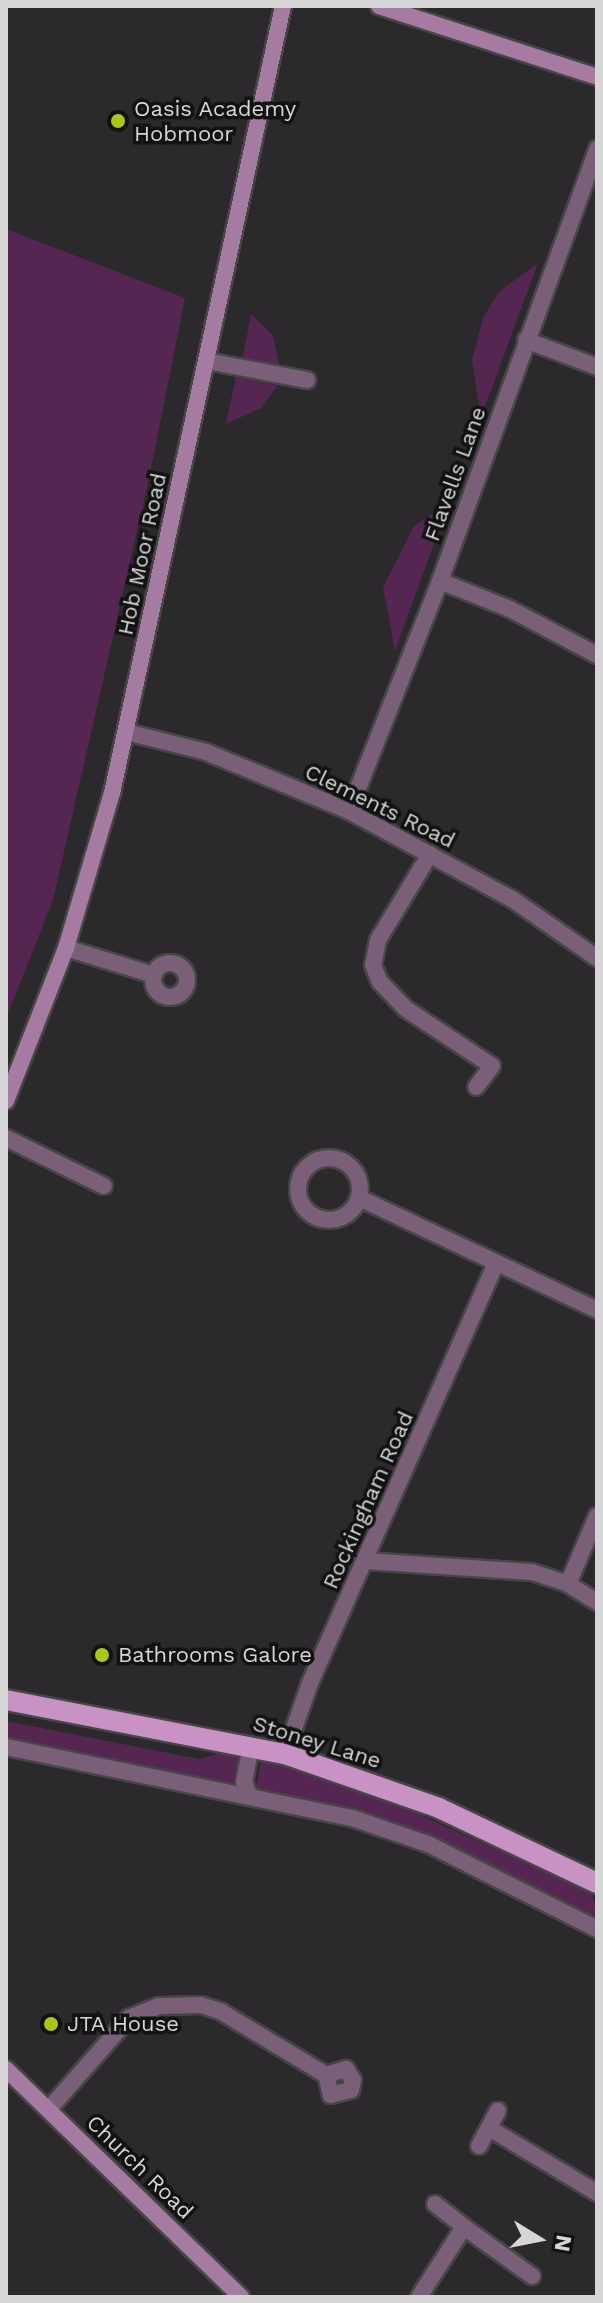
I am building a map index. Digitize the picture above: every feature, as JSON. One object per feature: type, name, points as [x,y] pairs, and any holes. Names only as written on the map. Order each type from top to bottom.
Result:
[{"type":"main road","name":"Stoney Lane","points":[[6,1700],[285,1754],[439,1808],[597,1883]]},
{"type":"street","name":"Hob Moor Road","points":[[6,1101],[66,948],[126,732],[283,6]]},
{"type":"street","points":[[379,6],[597,77]]},
{"type":"street","name":"Flavells Lane","points":[[349,811],[440,581],[597,149]]},
{"type":"street","points":[[526,340],[597,367]]},
{"type":"street","points":[[207,361],[307,380]]},
{"type":"street","points":[[440,581],[510,609],[597,655]]},
{"type":"street","name":"Clements Road","points":[[126,732],[206,752],[349,811],[512,899],[597,958]]},
{"type":"street","points":[[430,854],[378,940],[373,965],[380,982],[406,1009],[492,1066],[476,1087]]},
{"type":"street","points":[[66,948],[154,975]]},
{"type":"street","points":[[6,1138],[104,1186]]},
{"type":"street","points":[[359,1198],[495,1265],[597,1310]]},
{"type":"street","name":"Rockingham Road","points":[[285,1754],[310,1683],[495,1265]]},
{"type":"street","points":[[568,1584],[597,1516]]},
{"type":"street","points":[[365,1561],[402,1566],[470,1564],[532,1572],[568,1584],[597,1602]]},
{"type":"street","points":[[249,1795],[244,1782],[251,1746]]},
{"type":"street","points":[[6,1747],[352,1818],[428,1844],[597,1929]]},
{"type":"street","points":[[49,2109],[129,2018],[159,2006],[201,2005],[220,2011],[326,2075]]},
{"type":"street","name":"Church Road","points":[[6,2069],[241,2297]]},
{"type":"street","points":[[479,2146],[498,2111]]},
{"type":"street","points":[[489,2128],[597,2193]]},
{"type":"street","points":[[435,2204],[532,2276]]},
{"type":"street","points":[[419,2297],[464,2227]]},
{"type":"shaded area","points":[[6,229],[185,298],[148,483],[53,900],[6,1018]]},
{"type":"shaded area","points":[[538,263],[481,417],[472,360],[483,318],[499,292]]},
{"type":"shaded area","points":[[251,314],[273,335],[280,369],[243,357]]},
{"type":"shaded area","points":[[236,376],[277,386],[261,408],[226,424]]},
{"type":"shaded area","points":[[449,502],[395,651],[383,587],[414,526]]},
{"type":"shaded area","points":[[6,1721],[199,1759],[222,1753],[240,1756],[236,1784],[228,1786],[6,1741]]},
{"type":"shaded area","points":[[261,1760],[376,1795],[592,1893],[597,1913],[588,1917],[466,1853],[344,1807],[256,1787]]},
{"type":"place","name":"Oasis Academy Hobmoor","points":[[118,121]]},
{"type":"place","name":"Bathrooms Galore","points":[[102,1655]]},
{"type":"place","name":"JTA House","points":[[51,2024]]}]
